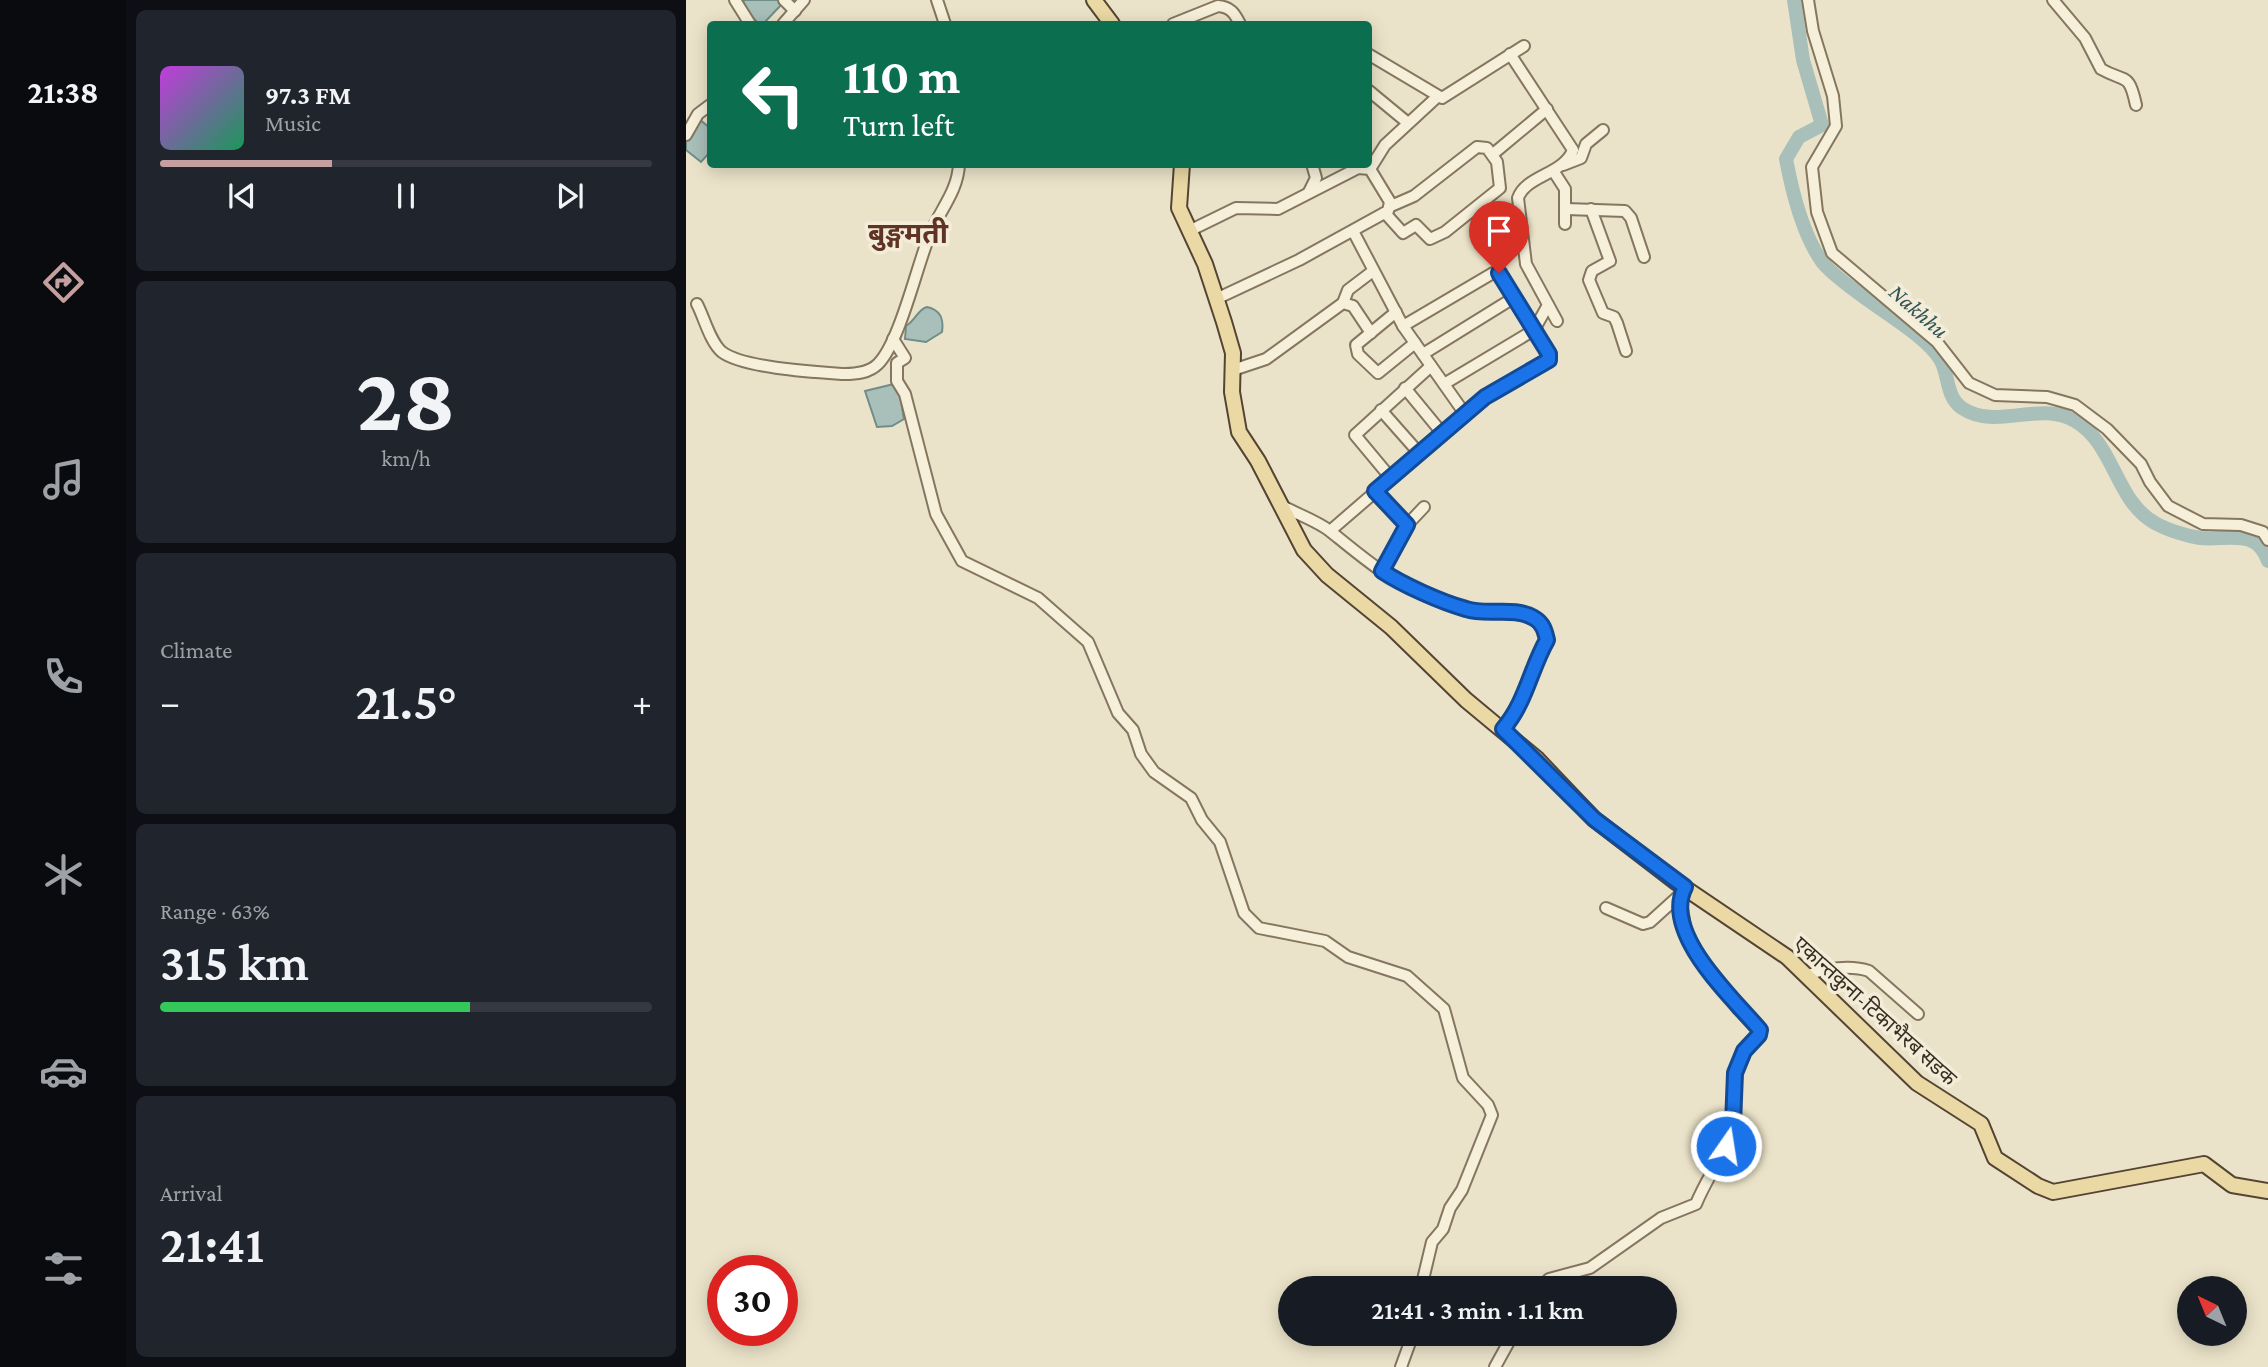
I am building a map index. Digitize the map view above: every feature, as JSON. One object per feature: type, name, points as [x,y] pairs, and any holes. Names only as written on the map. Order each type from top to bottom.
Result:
[{"type":"main road","points":[[1094,0],[1110,21]]},
{"type":"main road","name":"एकान्तकुना-टिकाभैरब सडक","points":[[1182,168],[1179,208],[1216,299],[1233,353],[1231,392],[1239,432],[1304,550],[1327,575],[1391,627],[1466,700],[1503,729],[1594,819],[1680,889],[1742,925],[1808,975],[1917,1083],[1981,1124],[1995,1158],[2046,1191],[2063,1191],[2204,1164],[2216,1170],[2232,1185],[2268,1191]]},
{"type":"street","points":[[735,0],[748,21]]},
{"type":"street","points":[[784,0],[795,11]]},
{"type":"street","points":[[786,21],[804,0]]},
{"type":"street","points":[[937,0],[944,21]]},
{"type":"street","points":[[1808,0],[1813,31],[1833,96],[1836,126],[1812,167],[1817,212],[1832,253],[1937,342],[1969,383],[1995,396],[2047,397],[2075,405],[2107,429],[2141,464],[2150,482],[2168,506],[2203,524],[2241,525],[2263,532],[2268,540]]},
{"type":"street","points":[[2053,0],[2085,38],[2101,69],[2131,82],[2136,105]]},
{"type":"street","points":[[1180,21],[1218,6],[1226,7],[1238,21]]},
{"type":"street","points":[[1372,166],[1384,145],[1437,97],[1446,96],[1524,46]]},
{"type":"street","points":[[1510,54],[1573,150],[1558,169]]},
{"type":"street","points":[[1372,56],[1437,97]]},
{"type":"street","points":[[1372,95],[1408,123]]},
{"type":"street","points":[[686,135],[698,114],[707,107]]},
{"type":"street","points":[[1493,154],[1546,109]]},
{"type":"street","points":[[1558,321],[1525,264],[1518,198],[1523,188],[1581,158],[1586,144],[1603,130]]},
{"type":"street","points":[[1189,231],[1221,213],[1236,208],[1278,209],[1358,168],[1370,169],[1385,190],[1388,210],[1403,233],[1416,225],[1430,239],[1445,232],[1500,188],[1493,154],[1487,148],[1477,147],[1414,196],[1388,210],[1353,231],[1216,299]]},
{"type":"street","points":[[696,304],[720,351],[754,365],[859,374],[877,366],[893,339],[930,234],[950,200],[958,168]]},
{"type":"street","points":[[1309,192],[1316,178],[1313,168]]},
{"type":"street","points":[[1558,169],[1565,189],[1565,224]]},
{"type":"street","points":[[1566,209],[1622,209],[1629,214],[1644,257]]},
{"type":"street","points":[[1591,209],[1610,261],[1592,271],[1589,280],[1605,317],[1614,317],[1626,351]]},
{"type":"street","points":[[1353,231],[1403,326],[1465,414]]},
{"type":"street","points":[[1233,370],[1266,359],[1343,303],[1348,290],[1373,271]]},
{"type":"street","points":[[1330,531],[1485,397],[1549,360],[1549,354],[1503,275],[1493,273],[1403,326]]},
{"type":"street","points":[[1423,354],[1515,297]]},
{"type":"street","points":[[1343,303],[1353,306],[1371,332]]},
{"type":"street","points":[[1444,384],[1534,330],[1548,305]]},
{"type":"street","points":[[1395,312],[1355,349],[1378,373],[1415,343]]},
{"type":"street","points":[[893,339],[905,358],[897,363],[897,381],[905,394],[936,514],[956,555],[961,561],[1038,598],[1088,642],[1118,713],[1133,730],[1141,754],[1154,772],[1191,798],[1202,820],[1220,842],[1244,914],[1259,928],[1325,941],[1348,957],[1407,976],[1444,1009],[1463,1078],[1488,1105],[1492,1115],[1476,1149],[1462,1190],[1450,1208],[1443,1229],[1432,1242],[1424,1276]]},
{"type":"street","points":[[1390,477],[1354,435],[1431,366]]},
{"type":"street","points":[[1405,388],[1442,433]]},
{"type":"street","points":[[1381,410],[1419,453]]},
{"type":"street","points":[[1375,491],[1407,525]]},
{"type":"street","points":[[1282,506],[1330,531],[1382,571],[1412,588],[1468,610],[1500,614],[1516,612],[1537,619],[1544,626],[1547,640],[1538,656],[1525,696],[1503,729]]},
{"type":"street","points":[[1382,571],[1407,525],[1423,508]]},
{"type":"street","points":[[1605,908],[1643,924],[1650,922],[1680,889]]},
{"type":"street","points":[[1560,1276],[1590,1268],[1661,1218],[1696,1204],[1710,1172],[1726,1146],[1733,1124],[1735,1073],[1744,1051],[1759,1035],[1760,1030],[1738,1009],[1688,942],[1680,889]]},
{"type":"street","points":[[1808,975],[1822,969],[1859,968],[1869,971],[1917,1014]]},
{"type":"street","points":[[1401,1367],[1409,1346]]},
{"type":"street","points":[[1495,1367],[1507,1346]]},
{"type":"water","points":[[744,0],[780,0],[782,4],[766,21],[756,21],[742,7]]},
{"type":"water","points":[[699,119],[707,126],[707,155],[701,162],[686,150],[686,136]]},
{"type":"water","points":[[927,307],[936,310],[940,316],[942,332],[926,342],[905,339],[906,326]]},
{"type":"water","points":[[898,383],[904,419],[892,426],[877,427],[865,391]]},
{"type":"waterway","name":"Nakhhu","points":[[1794,0],[1803,60],[1822,125],[1799,137],[1786,159],[1804,227],[1823,263],[1844,283],[1927,344],[1941,361],[1950,392],[1962,408],[1989,417],[2047,413],[2075,421],[2099,444],[2131,501],[2155,523],[2200,538],[2248,540],[2263,550],[2268,561]]},
{"type":"district","name":"बुङ्गमती","points":[[908,233]]},
{"type":"route","points":[[1499,273],[1503,275],[1549,354],[1549,360],[1545,365],[1485,397],[1375,491],[1407,525],[1382,571],[1412,588],[1468,610],[1500,614],[1516,612],[1537,619],[1544,626],[1547,640],[1538,656],[1525,696],[1503,729],[1594,819],[1685,887],[1679,898],[1688,942],[1738,1009],[1760,1030],[1759,1035],[1744,1051],[1735,1073],[1733,1124],[1726,1146]]}]
